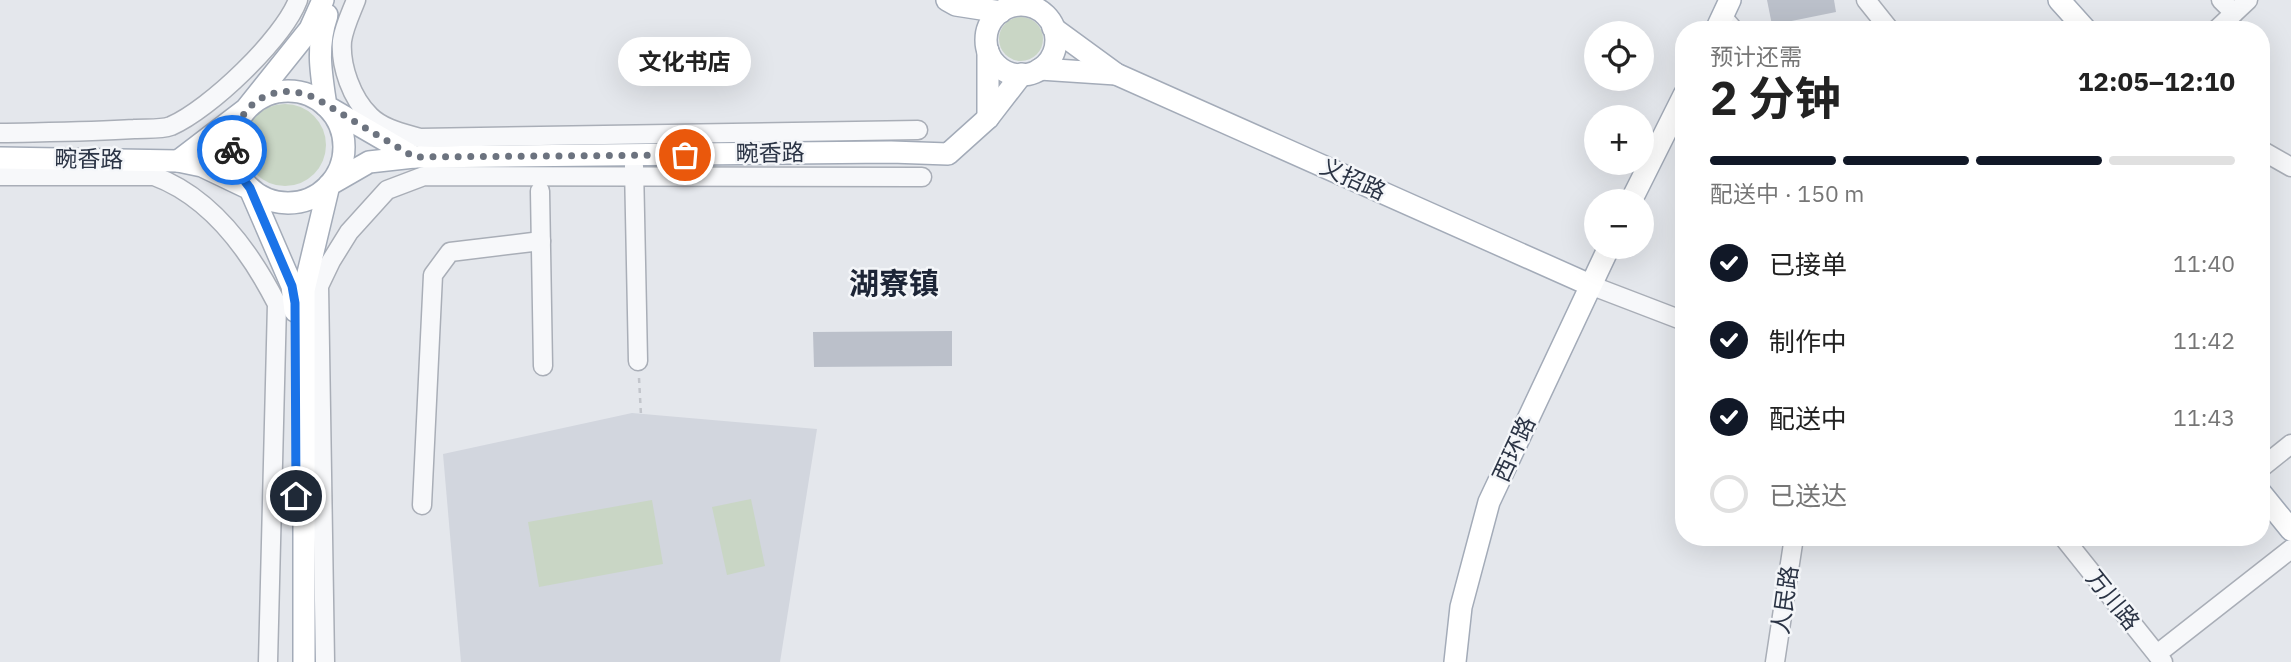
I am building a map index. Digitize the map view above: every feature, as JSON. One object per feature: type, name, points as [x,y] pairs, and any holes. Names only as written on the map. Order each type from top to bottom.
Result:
[{"type":"main road","points":[[296,662],[295,317],[298,288],[329,185],[340,167],[344,145],[339,123],[326,106],[320,68],[316,29],[323,0]]},
{"type":"main road","points":[[304,662],[298,288],[250,188],[237,171],[232,150],[235,128],[246,109],[316,29],[332,0]]},
{"type":"main road","points":[[1031,71],[1053,55],[1056,44],[1052,24],[1056,0]]},
{"type":"main road","points":[[2059,0],[2078,21]]},
{"type":"main road","points":[[952,2],[1036,8],[1052,24],[1116,74]]},
{"type":"main road","points":[[952,2],[988,46],[997,65],[1005,71],[1116,74]]},
{"type":"main road","points":[[988,118],[990,25],[1015,6]]},
{"type":"main road","name":"畹香路","points":[[329,185],[369,162],[414,157],[634,166],[891,152],[948,153],[988,118],[1031,71]]},
{"type":"main road","name":"义招路","points":[[1116,74],[1590,285]]},
{"type":"main road","points":[[178,160],[264,96],[286,91],[307,94],[414,157]]},
{"type":"main road","points":[[1637,189],[1675,113]]},
{"type":"main road","name":"畹香路","points":[[0,158],[178,160],[202,166],[250,188]]},
{"type":"main road","points":[[250,188],[268,200],[290,203],[311,198],[329,185]]},
{"type":"main road","name":"西环路","points":[[1455,662],[1461,607],[1489,502],[1603,259]]},
{"type":"main road","points":[[2270,504],[2291,530]]},
{"type":"street","points":[[0,133],[169,127],[201,107],[265,51],[292,15],[298,0]]},
{"type":"street","points":[[356,0],[343,37],[342,50],[354,94],[370,116],[396,132],[420,138],[918,130]]},
{"type":"street","points":[[1866,0],[1882,21]]},
{"type":"street","points":[[2221,0],[2234,13]]},
{"type":"street","points":[[2226,21],[2248,0]]},
{"type":"street","points":[[2270,155],[2291,167]]},
{"type":"street","points":[[634,166],[638,361]]},
{"type":"street","points":[[325,662],[319,286],[349,232],[387,190],[424,176],[634,166],[922,177]]},
{"type":"street","points":[[0,176],[154,176],[170,182],[195,196],[231,233],[278,303],[268,662]]},
{"type":"street","points":[[540,191],[543,366]]},
{"type":"street","points":[[422,505],[433,275],[450,252],[541,242]]},
{"type":"street","points":[[1590,285],[1675,318]]},
{"type":"street","points":[[2270,461],[2291,444]]},
{"type":"street","name":"人民路","points":[[1775,662],[1793,546]]},
{"type":"street","name":"万川路","points":[[2072,546],[2160,658]]},
{"type":"street","points":[[2160,658],[2291,549]]},
{"type":"path","points":[[638,361],[641,415]]},
{"type":"shaded area","points":[[632,413],[817,429],[780,662],[461,662],[443,454]]},
{"type":"green space","points":[[1021,17],[1037,23],[1043,39],[1037,55],[1021,61],[1005,55],[999,39],[1005,23]]},
{"type":"green space","points":[[285,104],[301,107],[314,116],[323,129],[326,145],[323,161],[314,174],[301,183],[285,186],[269,183],[256,174],[247,161],[244,145],[247,129],[256,116],[269,107]]},
{"type":"green space","points":[[751,499],[765,566],[727,575],[712,507]]},
{"type":"green space","points":[[652,500],[663,564],[539,587],[528,522]]},
{"type":"building","points":[[1767,0],[1834,0],[1836,12],[1792,21],[1771,21]]},
{"type":"building","points":[[952,331],[952,366],[814,367],[813,332]]},
{"type":"way so far","points":[[232,150],[235,128],[246,109],[264,96],[286,91],[307,94],[317,99],[414,157],[685,155]]},
{"type":"place","name":"文化书店","points":[[685,155]]},
{"type":"district","name":"湖寮镇","points":[[894,284]]},
{"type":"route","points":[[232,150],[237,171],[250,188],[292,286],[295,303],[296,496]]}]
